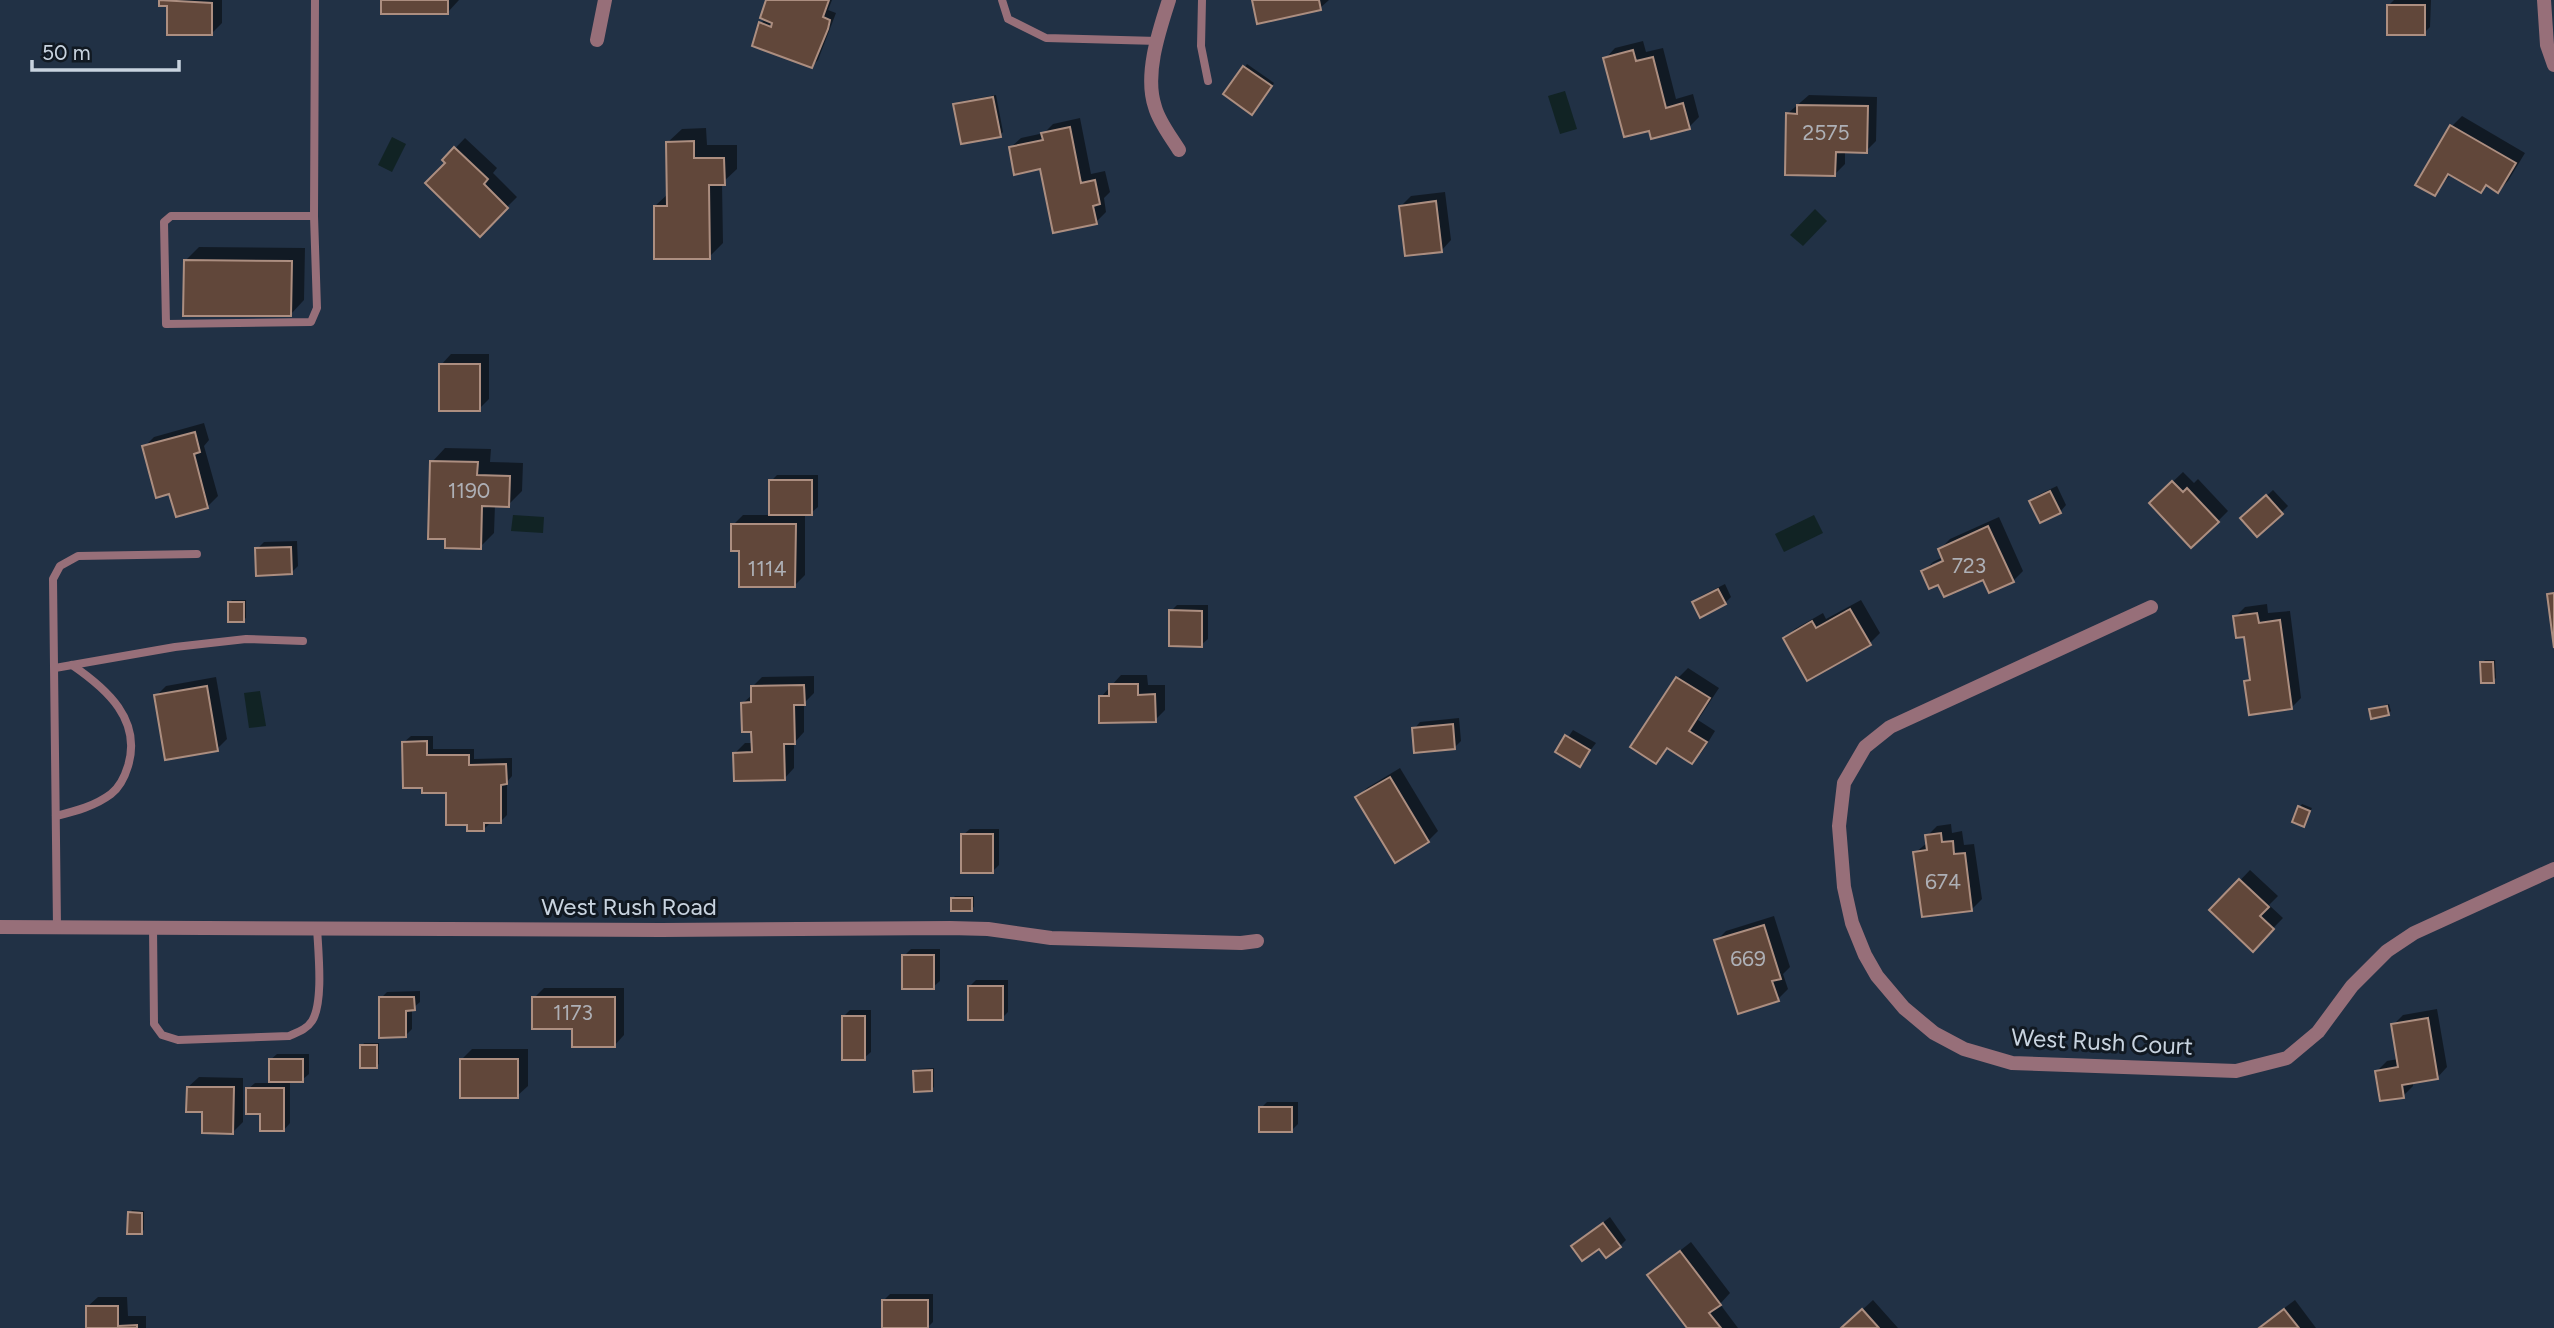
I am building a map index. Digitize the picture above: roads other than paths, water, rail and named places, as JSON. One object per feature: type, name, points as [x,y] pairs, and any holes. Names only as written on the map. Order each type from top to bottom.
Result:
[{"type":"street","points":[[597,40],[605,0]]},
{"type":"street","points":[[1169,0],[1158,41],[1152,91],[1155,109],[1179,150]]},
{"type":"street","points":[[2544,0],[2547,45],[2554,65]]},
{"type":"street","name":"West Rush Court","points":[[2151,607],[1890,727],[1865,747],[1844,783],[1839,826],[1844,887],[1852,923],[1877,976],[1904,1008],[1934,1032],[1985,1057],[2037,1066],[2236,1071],[2287,1058],[2318,1032],[2352,986],[2386,951],[2414,933],[2554,869]]},
{"type":"street","name":"West Rush Road","points":[[0,927],[661,930],[950,928],[988,929],[1051,938],[1241,943],[1257,940]]},
{"type":"lane","points":[[314,216],[171,216],[164,222],[166,324],[311,322],[317,308],[314,216],[316,0]]},
{"type":"lane","points":[[1002,0],[1008,19],[1046,38],[1158,41]]},
{"type":"lane","points":[[1202,0],[1201,46],[1208,81]]},
{"type":"lane","points":[[57,927],[53,579],[60,566],[78,556],[197,554]]},
{"type":"lane","points":[[55,668],[175,647],[246,639],[303,641]]},
{"type":"lane","points":[[56,816],[82,809],[114,792],[125,776],[130,757],[130,734],[114,699],[99,684],[72,665]]},
{"type":"lane","points":[[153,927],[154,1024],[162,1035],[178,1040],[289,1036],[302,1031],[313,1020],[318,1001],[317,927]]}]
